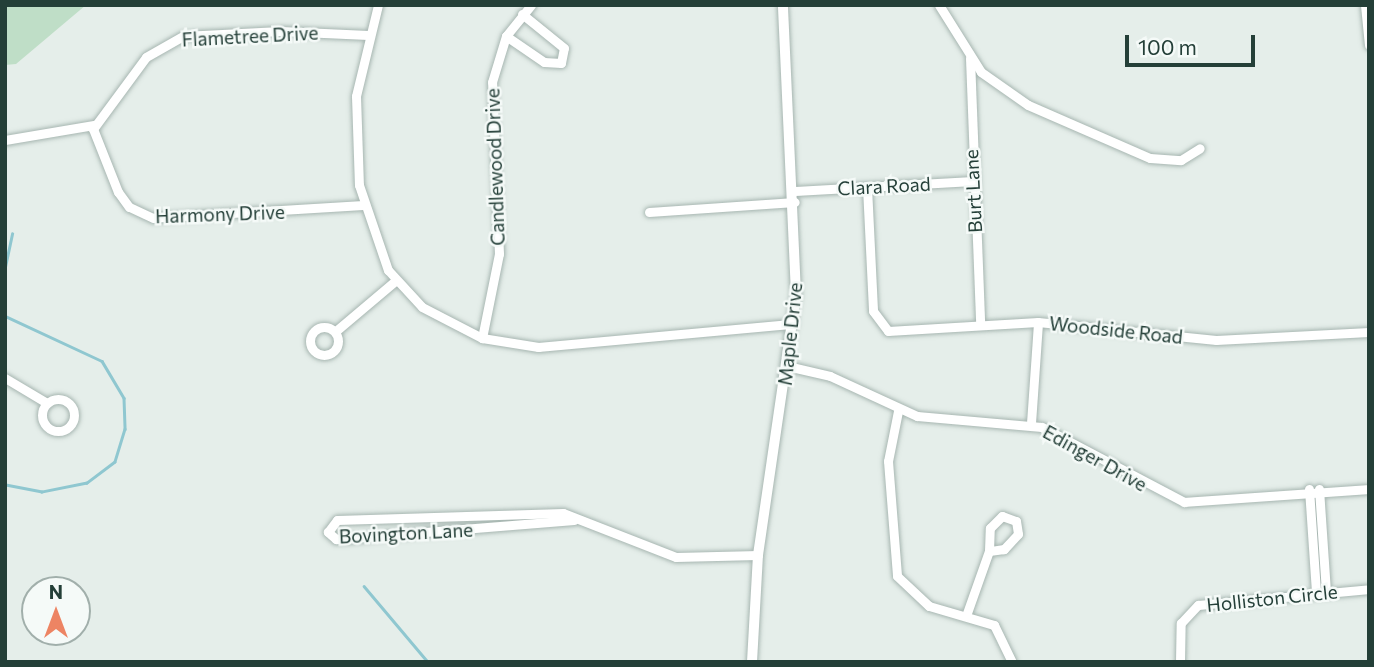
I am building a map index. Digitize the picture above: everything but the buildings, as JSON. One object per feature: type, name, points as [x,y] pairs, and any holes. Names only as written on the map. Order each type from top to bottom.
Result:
[{"type":"street","points":[[378,5],[368,35],[356,96],[363,205],[395,281],[433,315],[482,338],[538,347],[793,324]]},
{"type":"street","name":"Candlewood Drive","points":[[482,338],[498,277],[491,113],[494,70],[506,36],[531,5]]},
{"type":"street","name":"Maple Drive","points":[[752,662],[758,555],[793,324],[795,197],[783,5]]},
{"type":"street","points":[[939,5],[970,58],[1028,105],[1120,148],[1161,160],[1189,157],[1200,148]]},
{"type":"street","points":[[1365,5],[1369,45]]},
{"type":"street","points":[[506,36],[544,62],[561,63],[564,48],[522,14]]},
{"type":"street","name":"Flametree Drive","points":[[94,125],[146,57],[183,36],[281,31],[368,35]]},
{"type":"street","name":"Burt Lane","points":[[970,58],[980,323]]},
{"type":"street","points":[[5,140],[94,125]]},
{"type":"street","name":"Harmony Drive","points":[[94,125],[94,142],[118,192],[140,215],[173,219],[363,205]]},
{"type":"street","name":"Clara Road","points":[[649,212],[867,187],[973,181]]},
{"type":"street","name":"Woodside Road","points":[[867,187],[877,322],[888,331],[980,323],[1038,322],[1216,340],[1369,332]]},
{"type":"street","points":[[337,330],[395,281]]},
{"type":"street","points":[[1031,424],[1038,322]]},
{"type":"street","name":"Edinger Drive","points":[[787,366],[830,376],[898,411],[1031,424],[1184,502],[1232,502],[1314,489],[1369,489]]},
{"type":"street","points":[[5,378],[47,403]]},
{"type":"street","points":[[898,411],[888,461],[897,576],[929,606],[967,613],[994,625],[1012,662]]},
{"type":"street","points":[[1314,489],[1321,592]]},
{"type":"street","name":"Bovington Lane","points":[[574,520],[495,529],[336,540],[328,532],[337,520],[563,513],[574,520],[676,557],[758,555]]},
{"type":"street","points":[[495,516],[495,529]]},
{"type":"street","points":[[967,613],[989,551]]},
{"type":"street","name":"Holliston Circle","points":[[1180,662],[1179,630],[1198,605],[1369,589]]},
{"type":"green space","points":[[5,5],[86,5],[16,64],[5,65]]},
{"type":"waterway","points":[[5,267],[12,234]]},
{"type":"waterway","points":[[5,316],[102,361],[124,398],[125,429],[115,462],[87,483],[42,492],[5,485]]},
{"type":"waterway","points":[[364,586],[428,662]]}]
